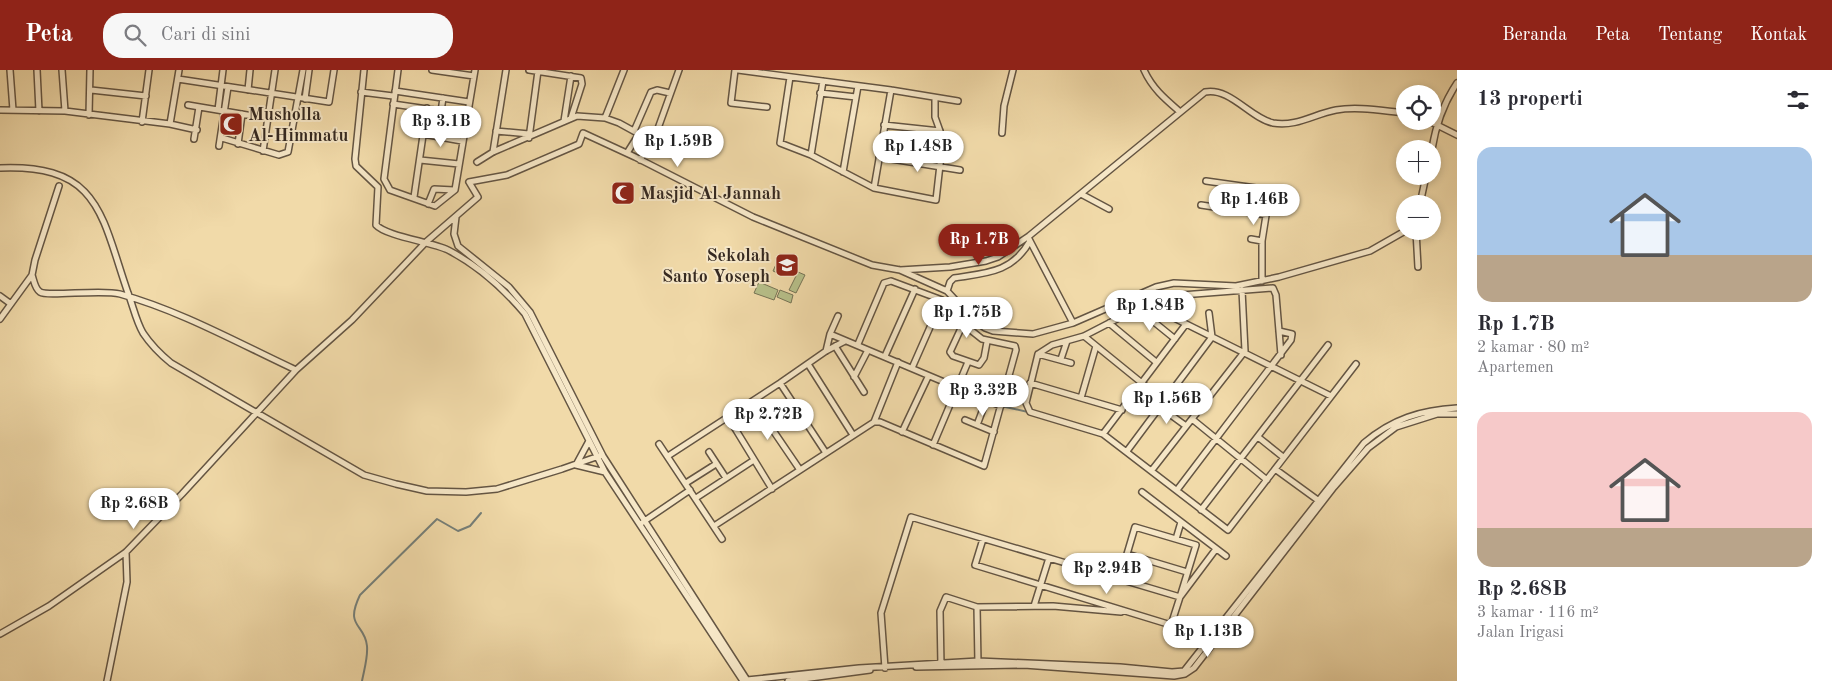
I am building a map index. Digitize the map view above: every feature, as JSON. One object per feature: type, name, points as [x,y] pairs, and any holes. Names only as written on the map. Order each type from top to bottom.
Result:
[{"type":"street","points":[[10,70],[12,110]]},
{"type":"street","points":[[37,70],[40,111]]},
{"type":"street","points":[[62,70],[64,111]]},
{"type":"street","points":[[90,70],[90,115]]},
{"type":"street","points":[[142,122],[148,70]]},
{"type":"street","points":[[170,124],[179,70]]},
{"type":"street","points":[[219,146],[222,138],[225,111],[223,70]]},
{"type":"street","points":[[248,90],[250,70]]},
{"type":"street","points":[[263,151],[275,70]]},
{"type":"street","points":[[302,99],[303,70]]},
{"type":"street","points":[[222,138],[279,155],[290,149],[309,70]]},
{"type":"street","points":[[178,79],[272,95],[329,102],[334,70]]},
{"type":"street","points":[[364,70],[355,146],[356,166],[378,187],[376,221],[379,228],[447,250],[484,274],[506,293],[525,314],[589,441],[743,681]]},
{"type":"street","points":[[398,70],[384,179],[390,190],[414,197],[428,204],[437,205],[455,190],[474,73],[432,70]]},
{"type":"street","points":[[493,152],[506,70]]},
{"type":"street","points":[[529,70],[578,77],[582,81],[571,118]]},
{"type":"street","points":[[605,118],[624,70]]},
{"type":"street","points":[[640,160],[656,134],[679,70]]},
{"type":"street","points":[[767,107],[731,103],[737,70],[823,80],[958,102]]},
{"type":"street","points":[[1002,133],[1004,106],[1013,70]]},
{"type":"street","points":[[1144,70],[1149,82],[1162,97],[1179,111]]},
{"type":"street","points":[[529,136],[538,71]]},
{"type":"street","points":[[564,121],[571,76]]},
{"type":"street","points":[[790,77],[780,143],[811,155],[874,188],[936,200],[940,166],[940,131],[935,117],[935,98]]},
{"type":"street","points":[[811,155],[823,80]]},
{"type":"street","points":[[1441,112],[1446,100],[1457,83]]},
{"type":"street","points":[[843,172],[858,86]]},
{"type":"street","points":[[218,110],[225,87]]},
{"type":"street","points":[[91,90],[146,96]]},
{"type":"street","points":[[627,153],[651,92],[657,90],[670,93]]},
{"type":"street","points":[[874,188],[891,90]]},
{"type":"street","points":[[900,270],[950,267],[986,261],[1029,239],[1179,111],[1199,96],[1211,91],[1227,96],[1270,122],[1284,124],[1302,121],[1336,110],[1359,109],[1396,112]]},
{"type":"street","points":[[361,92],[443,98],[468,102]]},
{"type":"street","points":[[820,93],[856,97]]},
{"type":"street","points":[[440,118],[443,98]]},
{"type":"street","points":[[393,104],[441,111]]},
{"type":"street","points":[[188,105],[253,116]]},
{"type":"street","points":[[194,139],[200,107]]},
{"type":"street","points":[[414,197],[427,108]]},
{"type":"street","points":[[0,110],[64,111],[170,124],[197,130]]},
{"type":"street","points":[[238,144],[242,114]]},
{"type":"street","points":[[477,162],[493,152],[571,118],[605,118],[619,123],[670,152],[674,144],[656,134]]},
{"type":"street","points":[[884,125],[940,131]]},
{"type":"street","points":[[1441,127],[1457,135]]},
{"type":"street","points":[[496,131],[529,136]]},
{"type":"street","points":[[0,634],[49,606],[126,552],[296,370],[352,320],[426,242],[478,196],[469,182],[507,175],[579,144],[583,133],[627,153],[753,217],[872,265],[900,270],[947,290],[974,321],[993,331],[1033,334],[1073,323],[1156,287],[1174,283],[1236,286],[1262,281],[1352,258],[1370,251],[1396,236]]},
{"type":"street","points":[[423,134],[462,141]]},
{"type":"street","points":[[880,157],[960,170]]},
{"type":"street","points":[[420,160],[459,164]]},
{"type":"street","points":[[0,168],[42,169],[68,178],[88,195],[101,215],[142,331],[153,348],[171,363],[364,475],[426,491],[466,492],[497,489],[600,456]]},
{"type":"street","points":[[1206,180],[1270,190],[1262,241],[1262,281]]},
{"type":"street","points":[[0,319],[32,275],[59,186]]},
{"type":"street","points":[[428,204],[434,189],[455,190]]},
{"type":"street","points":[[1080,194],[1109,209]]},
{"type":"street","points":[[1200,205],[1266,215]]},
{"type":"street","points":[[456,217],[454,234],[456,242],[461,249],[509,287],[530,312],[600,456],[605,472],[642,523],[747,681],[885,668],[978,663],[1082,664],[1179,674],[1189,666],[1320,501],[1364,442],[1378,431],[1410,416],[1432,410],[1457,408]]},
{"type":"street","points":[[947,290],[954,278],[992,273],[1008,264],[1024,251],[1029,239]]},
{"type":"street","points":[[1029,239],[1073,323]]},
{"type":"street","points":[[1251,239],[1262,241]]},
{"type":"street","points":[[1417,240],[1418,266]]},
{"type":"street","points":[[447,250],[456,242]]},
{"type":"street","points":[[32,275],[36,289],[48,295],[104,292],[130,297],[179,315],[296,370]]},
{"type":"street","points":[[858,344],[884,283],[895,282],[942,300],[963,324],[987,342],[1013,345],[1015,348],[984,466],[874,422]]},
{"type":"street","points":[[885,356],[914,289]]},
{"type":"street","points":[[1281,355],[1275,289],[1168,296],[1146,304],[1084,336],[1052,345],[1038,354],[1026,403],[1030,412],[1104,434],[1228,530],[1356,364]]},
{"type":"street","points":[[1152,470],[1245,351],[1242,290]]},
{"type":"street","points":[[0,296],[11,304]]},
{"type":"street","points":[[912,368],[942,300]]},
{"type":"street","points":[[1146,304],[1212,337],[1245,351],[1331,396]]},
{"type":"street","points":[[1138,309],[1175,339]]},
{"type":"street","points":[[1126,451],[1212,337],[1208,313]]},
{"type":"street","points":[[826,351],[830,334],[838,316]]},
{"type":"street","points":[[1109,323],[1156,362]]},
{"type":"street","points":[[963,324],[950,352],[975,365],[982,363],[987,342]]},
{"type":"street","points":[[1104,434],[1186,324]]},
{"type":"street","points":[[1198,330],[1210,325]]},
{"type":"street","points":[[1177,490],[1281,355],[1293,335],[1279,331]]},
{"type":"street","points":[[830,334],[845,341],[858,344],[868,350],[1001,406]]},
{"type":"street","points":[[1084,336],[1164,401]]},
{"type":"street","points":[[668,456],[780,384],[826,351],[845,341]]},
{"type":"street","points":[[1061,359],[1067,341]]},
{"type":"street","points":[[1201,510],[1328,345]]},
{"type":"street","points":[[835,346],[864,392]]},
{"type":"street","points":[[1082,398],[1096,346]]},
{"type":"street","points":[[854,377],[868,350]]},
{"type":"street","points":[[1038,354],[1071,363]]},
{"type":"street","points":[[714,526],[874,422],[898,362]]},
{"type":"street","points":[[933,444],[968,362]]},
{"type":"street","points":[[808,364],[853,435]]},
{"type":"street","points":[[902,432],[928,376]]},
{"type":"street","points":[[1030,383],[1122,410]]},
{"type":"street","points":[[780,384],[826,453]]},
{"type":"street","points":[[1170,394],[1196,414]]},
{"type":"street","points":[[754,401],[800,470]]},
{"type":"street","points":[[977,425],[986,401]]},
{"type":"street","points":[[1160,407],[1186,426]]},
{"type":"street","points":[[1320,501],[1382,435],[1419,418],[1437,414],[1457,414]]},
{"type":"street","points":[[728,417],[772,489]]},
{"type":"street","points":[[1192,419],[1267,480]]},
{"type":"street","points":[[964,420],[994,432]]},
{"type":"street","points":[[1258,437],[1284,456]]},
{"type":"street","points":[[576,465],[589,441]]},
{"type":"street","points":[[659,444],[722,539]]},
{"type":"street","points":[[709,452],[726,478]]},
{"type":"street","points":[[696,498],[754,460]]},
{"type":"street","points":[[686,483],[716,464]]},
{"type":"street","points":[[576,465],[605,472]]},
{"type":"street","points":[[1274,469],[1320,501]]},
{"type":"street","points":[[642,523],[690,490]]},
{"type":"street","points":[[1142,492],[1226,556]]},
{"type":"street","points":[[885,668],[881,613],[911,517],[1180,597]]},
{"type":"street","points":[[1176,539],[1181,522]]},
{"type":"street","points":[[983,539],[975,565],[1171,625],[1188,572],[1196,545],[1135,527],[1127,554],[1188,572]]},
{"type":"street","points":[[1180,597],[1216,549]]},
{"type":"street","points":[[107,681],[127,582],[126,552]]},
{"type":"street","points":[[1034,606],[1049,558]]},
{"type":"street","points":[[941,664],[940,611],[946,597],[977,607],[1034,606],[1132,613]]},
{"type":"street","points":[[977,607],[978,663]]},
{"type":"street","points":[[788,681],[885,668]]},
{"type":"green space","points":[[778,260],[787,264],[782,275],[773,271]]},
{"type":"green space","points":[[798,272],[805,275],[796,293],[789,290]]},
{"type":"green space","points":[[759,282],[778,290],[774,300],[754,293]]},
{"type":"green space","points":[[780,290],[793,295],[791,303],[777,297]]},
{"type":"waterway","points":[[1001,406],[1028,412]]},
{"type":"waterway","points":[[362,681],[367,646],[354,614],[360,595],[437,519],[458,531],[470,526],[481,513]]},
{"type":"place","name":"Musholla Al-Himmatu","points":[[231,124]]},
{"type":"place","name":"Masjid Al Jannah","points":[[623,193]]},
{"type":"place","name":"Sekolah Santo Yoseph","points":[[787,265]]}]
